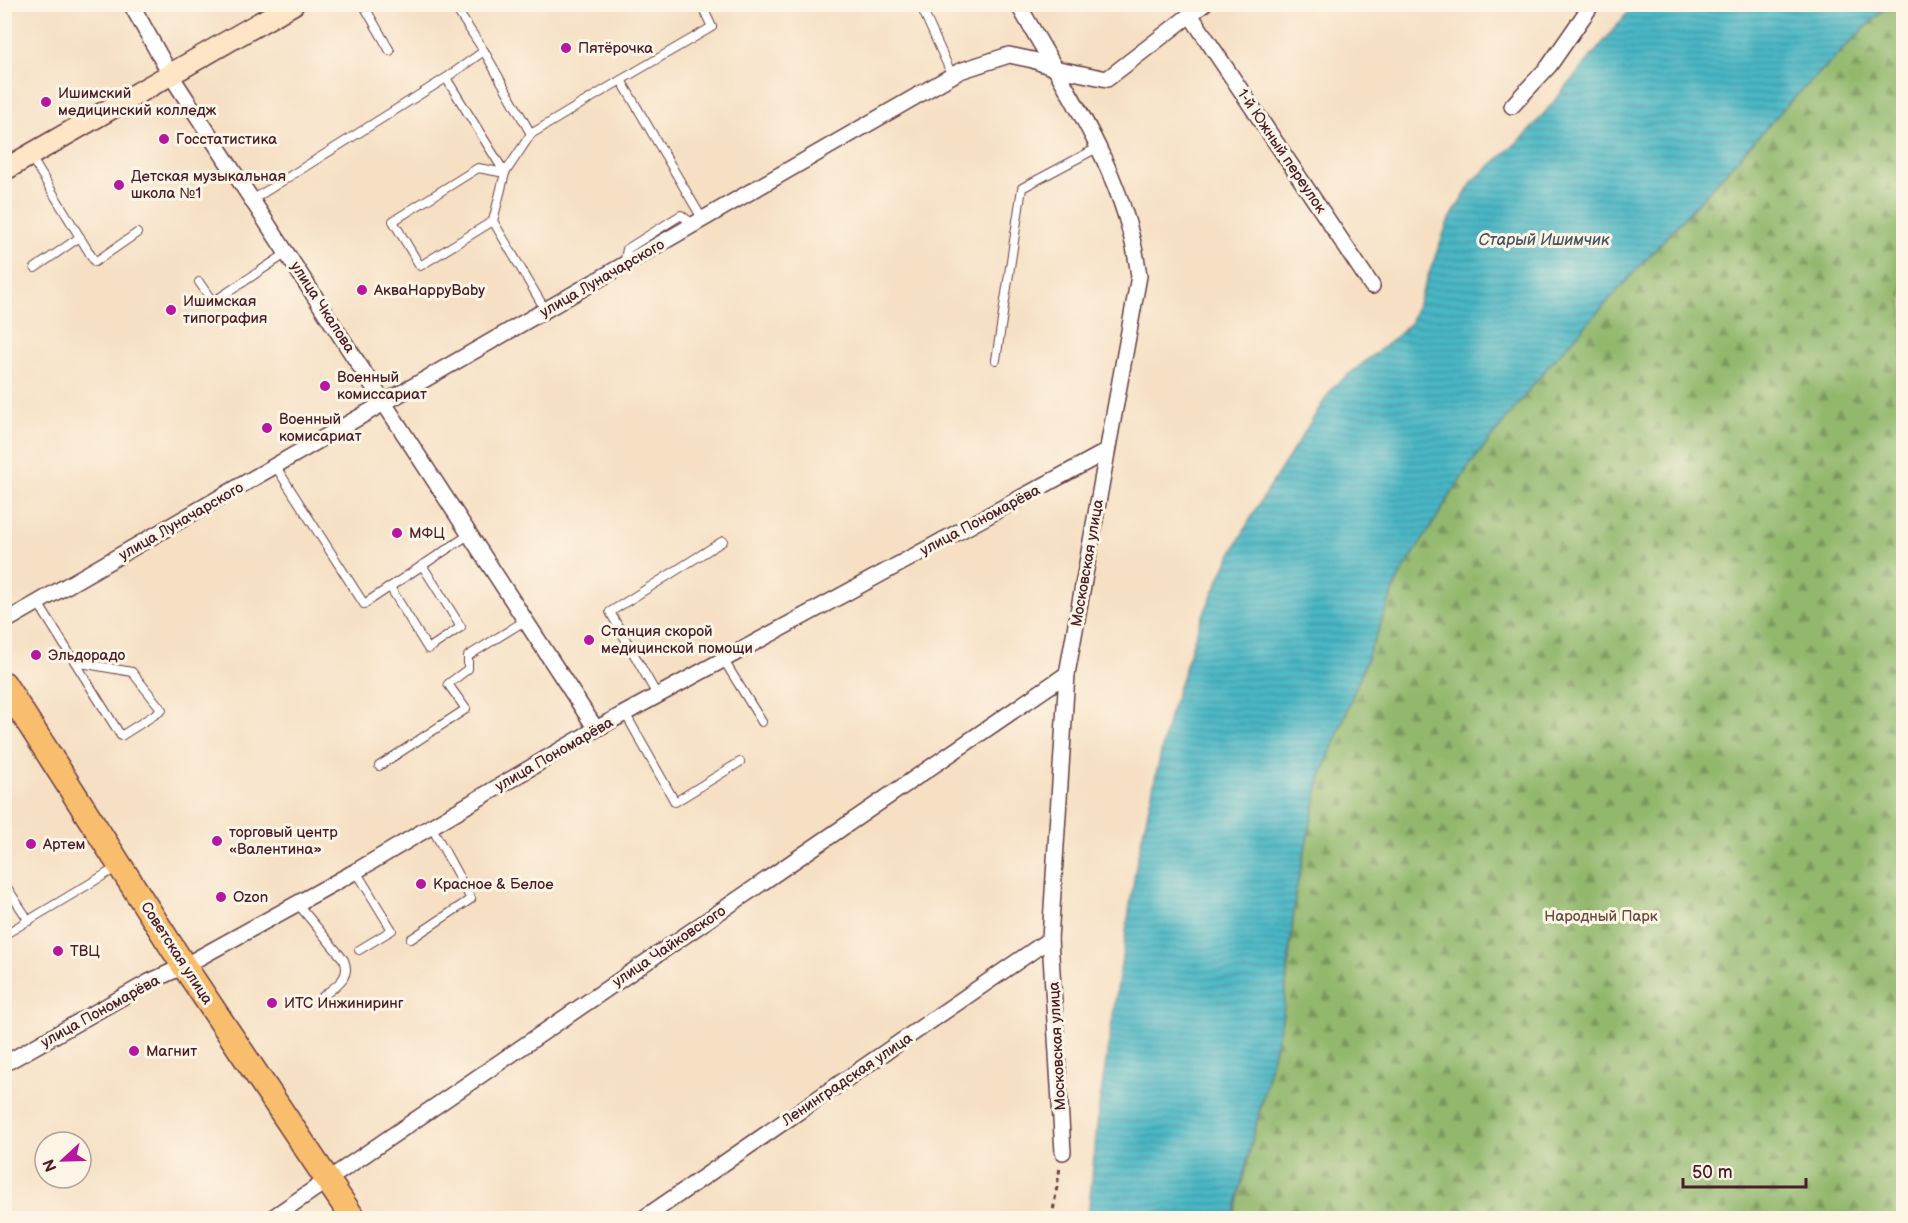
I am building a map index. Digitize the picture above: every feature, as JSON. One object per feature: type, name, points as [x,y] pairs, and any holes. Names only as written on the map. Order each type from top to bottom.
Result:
[{"type":"main road","name":"Советская улица","points":[[4,684],[184,966],[353,1218]]},
{"type":"street","name":"улица Чкалова","points":[[131,4],[170,74],[596,729]]},
{"type":"street","points":[[4,170],[293,4]]},
{"type":"street","name":"Московская улица","points":[[1018,4],[1087,122],[1119,193],[1134,239],[1139,276],[1067,674],[1050,939],[1063,1152]]},
{"type":"street","name":"улица Луначарского","points":[[4,622],[386,404],[952,75],[984,61],[1009,55],[1033,60],[1054,68],[1107,79],[1204,4]]},
{"type":"street","points":[[1512,106],[1549,66],[1593,4]]},
{"type":"street","name":"1-й Южный переулок","points":[[1191,16],[1372,286]]},
{"type":"street","name":"улица Пономарёва","points":[[4,1064],[149,982],[184,966],[296,902],[356,871],[657,695],[1107,451]]},
{"type":"street","name":"улица Чайковского","points":[[272,1218],[1067,674]]},
{"type":"street","name":"Ленинградская улица","points":[[644,1218],[1050,939]]},
{"type":"lane","points":[[363,4],[390,51]]},
{"type":"lane","points":[[453,4],[484,51],[531,134]]},
{"type":"lane","points":[[505,173],[478,168],[393,221],[420,266],[493,221],[505,173],[531,134],[712,27],[701,4]]},
{"type":"lane","points":[[920,4],[952,75]]},
{"type":"lane","points":[[252,200],[446,78],[484,51]]},
{"type":"lane","points":[[446,78],[505,173]]},
{"type":"lane","points":[[621,80],[698,222]]},
{"type":"lane","points":[[996,360],[1022,188],[1098,147]]},
{"type":"lane","points":[[30,155],[95,262],[138,233]]},
{"type":"lane","points":[[493,221],[546,311]]},
{"type":"lane","points":[[35,268],[80,237]]},
{"type":"lane","points":[[199,282],[213,302],[287,253]]},
{"type":"lane","points":[[276,466],[364,604],[470,534]]},
{"type":"lane","points":[[657,695],[610,612],[723,541]]},
{"type":"lane","points":[[390,587],[428,649],[461,627],[423,566]]},
{"type":"lane","points":[[38,603],[121,736],[162,711],[132,672],[75,662]]},
{"type":"lane","points":[[379,766],[466,709],[448,684],[468,669],[468,656],[526,620]]},
{"type":"lane","points":[[723,659],[762,722]]},
{"type":"lane","points":[[625,713],[675,802],[740,762]]},
{"type":"lane","points":[[411,939],[471,899],[431,826]]},
{"type":"lane","points":[[4,935],[120,866]]},
{"type":"lane","points":[[356,871],[392,930],[359,950]]},
{"type":"lane","points":[[4,883],[29,921]]},
{"type":"lane","points":[[296,902],[344,960],[348,968],[346,977],[322,997]]},
{"type":"path","points":[[1052,1218],[1063,1152]]},
{"type":"green space","name":"Народный Парк","points":[[1888,5],[1903,5],[1903,1218],[1233,1218],[1283,1015],[1296,890],[1321,777],[1398,579],[1469,466],[1546,369],[1786,106]]},
{"type":"water","name":"Старый Ишимчик","points":[[1634,5],[1888,5],[1786,106],[1546,369],[1469,466],[1398,579],[1321,777],[1296,890],[1283,1015],[1233,1218],[1088,1218],[1099,1107],[1137,860],[1169,717],[1200,622],[1227,562],[1257,507],[1333,387],[1396,337],[1411,322],[1448,222],[1473,181],[1527,134]]},
{"type":"place","name":"Пятёрочка","points":[[566,48]]},
{"type":"place","name":"Ишимский медицинский колледж","points":[[46,102]]},
{"type":"place","name":"Госстатистика","points":[[164,139]]},
{"type":"place","name":"Детская музыкальная школа №1","points":[[119,185]]},
{"type":"place","name":"АкваHappyBaby","points":[[362,290]]},
{"type":"place","name":"Ишимская типография","points":[[171,310]]},
{"type":"place","name":"Военный комиссариат","points":[[325,386]]},
{"type":"place","name":"Военный комисариат","points":[[267,428]]},
{"type":"place","name":"МФЦ","points":[[397,533]]},
{"type":"place","name":"Станция скорой медицинской помощи","points":[[589,640]]},
{"type":"place","name":"Эльдорадо","points":[[36,655]]},
{"type":"place","name":"торговый центр «Валентина»","points":[[217,841]]},
{"type":"place","name":"Артем","points":[[31,844]]},
{"type":"place","name":"Красное & Белое","points":[[421,884]]},
{"type":"place","name":"Ozon","points":[[221,897]]},
{"type":"place","name":"ТВЦ","points":[[58,951]]},
{"type":"place","name":"ИТС Инжиниринг","points":[[272,1003]]},
{"type":"place","name":"Магнит","points":[[134,1051]]}]
